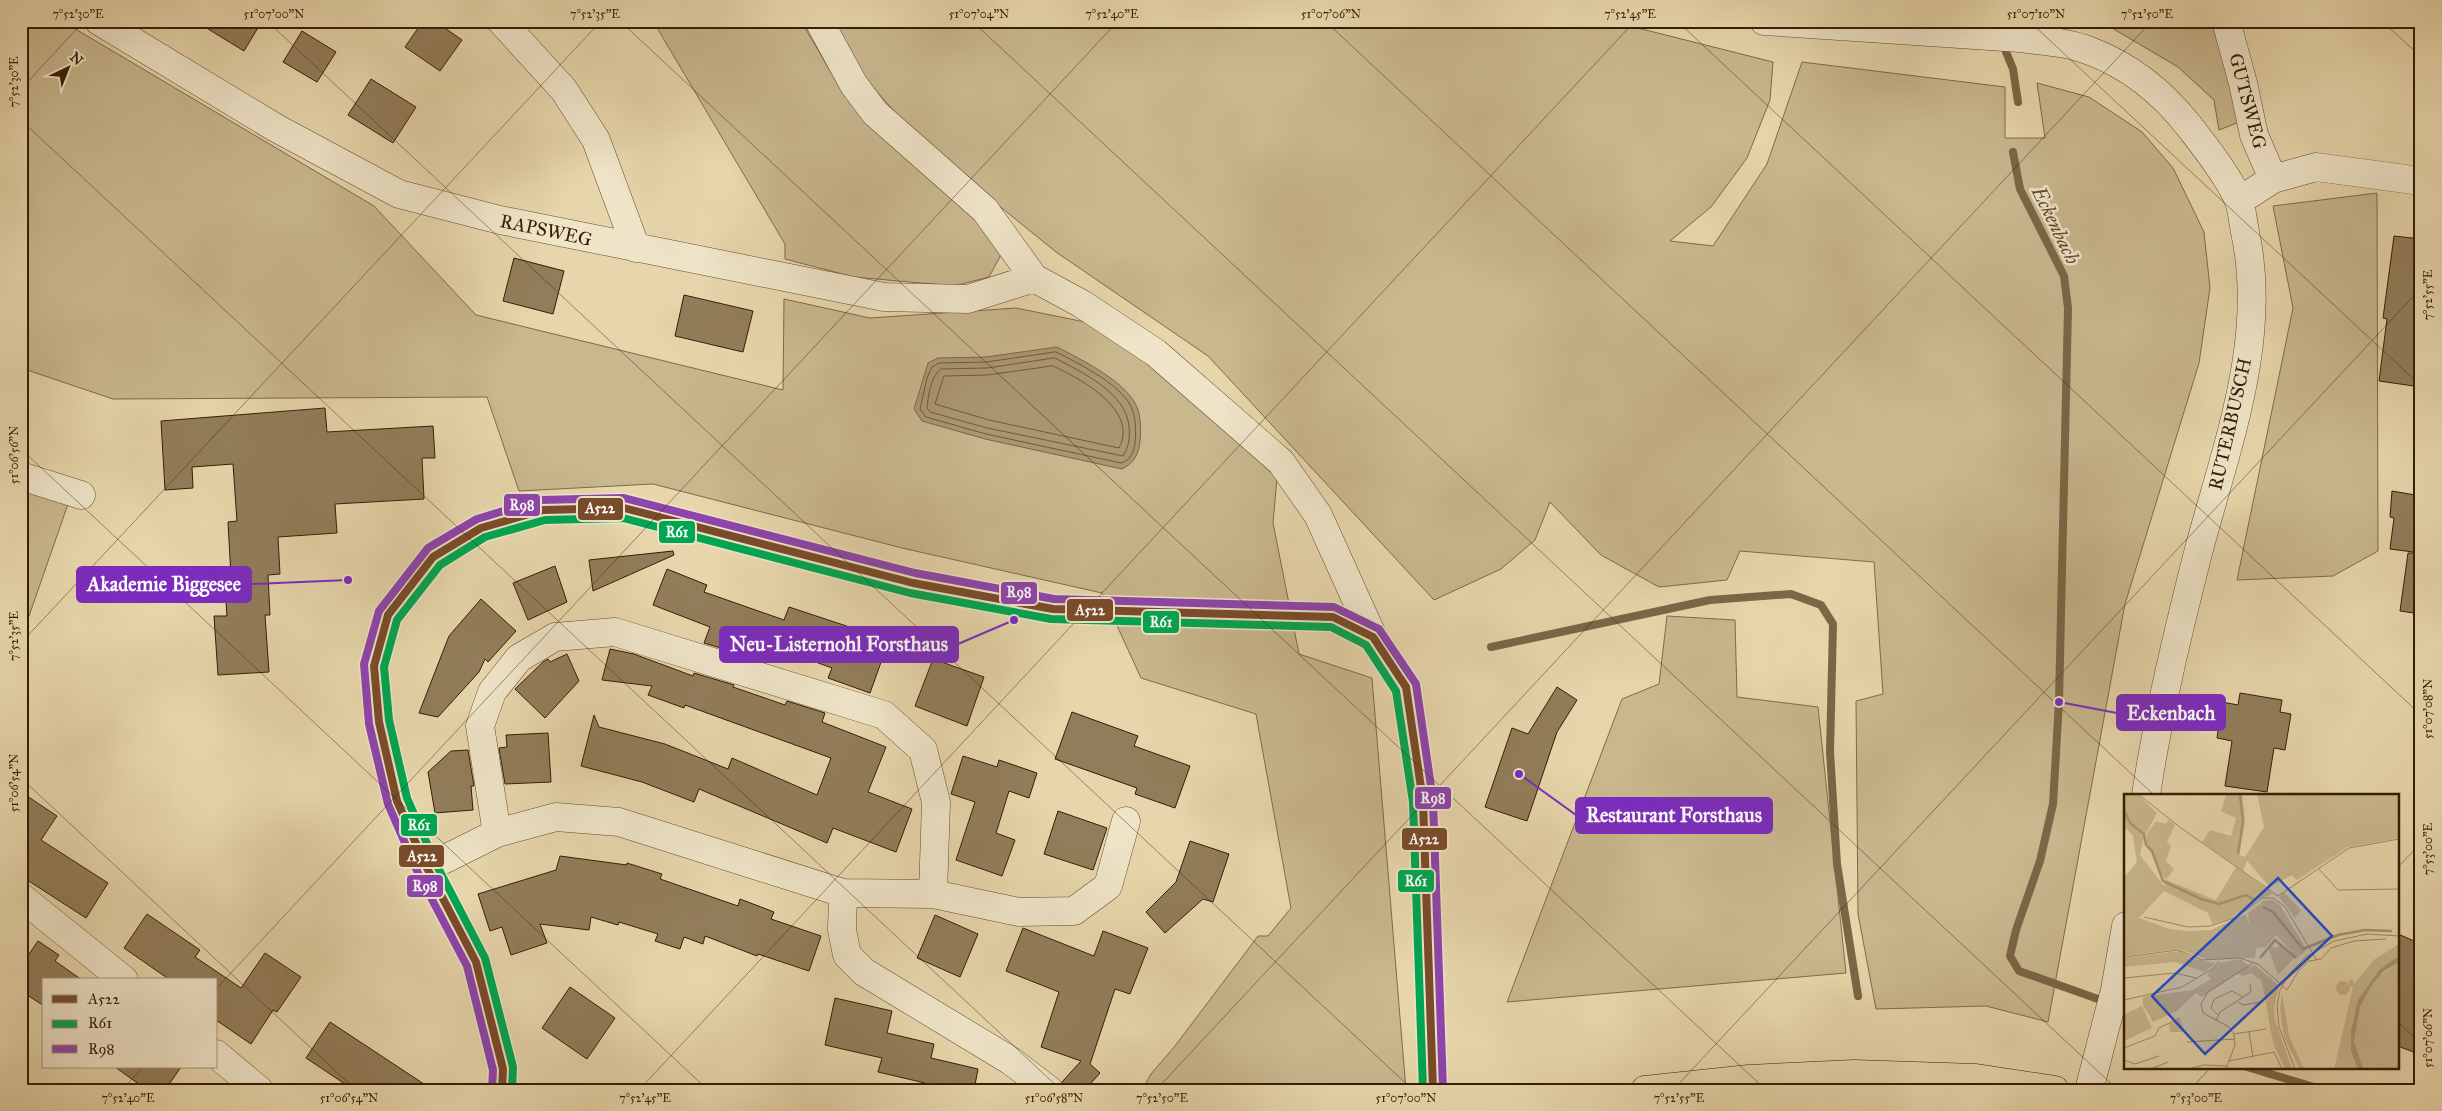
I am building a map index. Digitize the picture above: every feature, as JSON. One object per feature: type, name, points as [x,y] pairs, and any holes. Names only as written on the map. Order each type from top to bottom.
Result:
[{"type":"main road","points":[[1645,1090],[1749,1079],[1854,1074],[1976,1078],[2055,1090]]},
{"type":"street","name":"RAPSWEG","points":[[99,21],[276,128],[399,194],[500,220],[884,297],[968,299],[1034,278]]},
{"type":"street","points":[[501,21],[564,90],[596,140],[636,248]]},
{"type":"street","points":[[819,21],[854,85],[875,113],[985,210],[1034,278],[1082,304],[1156,353],[1281,462],[1318,515],[1373,637],[1406,687],[1423,801],[1434,1090]]},
{"type":"street","name":"RUTERBUSCH","points":[[1764,21],[2020,38],[2062,43],[2090,50],[2142,78],[2174,107],[2208,150],[2239,201],[2250,256],[2252,313],[2245,365],[2236,414],[2177,633],[2146,794]]},
{"type":"street","name":"GUTSWEG","points":[[2226,21],[2243,83],[2254,135],[2273,179]]},
{"type":"street","points":[[2239,201],[2273,179],[2316,167],[2421,181]]},
{"type":"street","points":[[21,476],[81,495]]},
{"type":"street","points":[[502,1090],[503,1068],[476,962],[427,868],[397,801],[379,722],[374,666],[388,615],[433,557],[481,528],[543,510],[624,508],[919,584],[1053,609],[1333,617],[1373,637]]},
{"type":"street","points":[[497,833],[480,726],[492,692],[520,658],[555,637],[615,632],[884,715],[923,750],[936,802],[933,894]]},
{"type":"street","points":[[427,868],[497,833],[556,817],[618,822],[843,894],[933,894],[1019,912],[1074,911],[1108,886],[1126,822]]},
{"type":"street","points":[[843,894],[842,930],[847,955],[864,972],[1011,1061],[1048,1090]]},
{"type":"street","points":[[21,897],[122,978]]},
{"type":"street","points":[[2089,1090],[2116,990],[2124,939]]},
{"type":"street","points":[[218,1056],[259,1090]]},
{"type":"shaded area","points":[[21,21],[62,21],[374,206],[476,315],[783,390],[784,299],[870,318],[1016,308],[1090,323],[1173,379],[1277,478],[1273,523],[1299,654],[1372,678],[1406,1090],[1142,1090],[1151,1074],[1175,1046],[1258,936],[1268,936],[1291,908],[1256,714],[1141,678],[1102,593],[902,548],[653,484],[519,491],[487,397],[113,399],[21,368]]},
{"type":"shaded area","points":[[653,21],[801,21],[839,86],[883,136],[989,224],[1003,251],[989,277],[954,286],[854,277],[785,259],[785,244]]},
{"type":"shaded area","points":[[831,21],[1610,21],[1773,62],[1770,100],[1747,158],[1711,207],[1670,241],[1713,246],[1767,164],[1802,62],[2005,87],[2005,138],[2045,138],[2037,83],[2089,97],[2142,132],[2173,168],[2204,232],[2210,288],[2199,363],[2125,604],[2048,1022],[1986,1006],[1876,1009],[1858,914],[1856,701],[1883,694],[1874,562],[1740,551],[1727,580],[1659,587],[1601,555],[1550,502],[1535,540],[1501,569],[1434,600],[1208,356],[1056,252],[923,144],[864,77]]},
{"type":"shaded area","points":[[2083,21],[2211,21],[2242,121],[2219,130],[2214,100],[2178,67],[2112,28]]},
{"type":"shaded area","points":[[2377,193],[2378,551],[2333,576],[2237,580],[2293,308],[2273,206]]},
{"type":"shaded area","points":[[21,490],[68,504],[21,639]]},
{"type":"shaded area","points":[[1667,616],[1735,620],[1737,697],[1818,707],[1846,973],[1507,1002],[1622,699],[1659,684]]},
{"type":"water","points":[[1057,347],[1115,381],[1133,400],[1138,410],[1141,430],[1137,454],[1126,467],[1122,469],[985,439],[922,421],[914,409],[928,363],[938,358],[986,357]]},
{"type":"building","points":[[195,21],[262,21],[244,51]]},
{"type":"building","points":[[423,21],[435,21],[462,40],[440,71],[405,47]]},
{"type":"building","points":[[302,31],[336,52],[317,82],[283,62]]},
{"type":"building","points":[[371,79],[416,107],[393,143],[348,115]]},
{"type":"building","points":[[2394,236],[2421,239],[2421,387],[2379,381],[2387,319],[2383,318]]},
{"type":"building","points":[[514,258],[564,271],[553,314],[503,301]]},
{"type":"building","points":[[684,295],[753,311],[743,352],[675,336]]},
{"type":"building","points":[[325,408],[327,432],[433,426],[435,458],[422,458],[424,499],[335,504],[337,533],[278,537],[280,574],[268,575],[270,615],[265,615],[269,672],[218,675],[214,616],[227,616],[224,576],[231,576],[228,522],[237,521],[233,464],[192,467],[193,488],[165,490],[161,421]]},
{"type":"building","points":[[2392,491],[2421,496],[2421,553],[2390,549],[2394,518],[2390,517]]},
{"type":"building","points":[[673,551],[674,555],[593,591],[589,560]]},
{"type":"building","points":[[2408,553],[2421,553],[2421,614],[2400,611]]},
{"type":"building","points":[[555,566],[567,602],[528,620],[513,583]]},
{"type":"building","points":[[667,569],[707,585],[704,592],[784,620],[789,607],[889,640],[870,693],[828,678],[832,668],[750,638],[744,655],[704,643],[710,627],[653,605]]},
{"type":"building","points":[[481,599],[516,631],[488,662],[485,659],[479,672],[438,717],[419,713],[449,636]]},
{"type":"building","points":[[610,649],[634,654],[693,676],[694,673],[734,685],[733,687],[785,705],[787,701],[825,713],[822,722],[886,747],[868,792],[912,809],[896,852],[833,828],[827,843],[699,789],[694,802],[642,782],[581,766],[594,715],[599,727],[665,744],[728,769],[732,758],[817,795],[831,758],[685,705],[684,708],[648,695],[652,686],[602,680]]},
{"type":"building","points":[[567,654],[579,681],[545,718],[515,689],[543,662],[548,659],[550,662]]},
{"type":"building","points":[[933,659],[984,677],[967,726],[915,706]]},
{"type":"building","points":[[1557,687],[1577,700],[1557,732],[1527,821],[1485,807],[1512,728],[1528,734]]},
{"type":"building","points":[[2240,693],[2282,700],[2280,712],[2291,714],[2285,750],[2274,748],[2267,792],[2225,786],[2232,741],[2217,738],[2222,702],[2238,705]]},
{"type":"building","points":[[1072,712],[1138,736],[1134,746],[1190,766],[1175,808],[1135,794],[1137,788],[1055,759]]},
{"type":"building","points":[[548,733],[551,782],[505,784],[499,748],[507,747],[506,735]]},
{"type":"building","points":[[468,750],[474,786],[471,786],[473,810],[435,813],[428,772],[451,751]]},
{"type":"building","points":[[963,756],[997,767],[999,760],[1037,773],[1029,798],[1009,791],[996,833],[1015,840],[1002,876],[956,860],[975,802],[951,794]]},
{"type":"building","points":[[21,792],[57,816],[41,840],[108,883],[86,918],[21,876]]},
{"type":"building","points":[[1058,811],[1107,828],[1093,870],[1044,854]]},
{"type":"building","points":[[1190,841],[1229,854],[1213,902],[1203,899],[1165,933],[1146,912],[1176,882]]},
{"type":"building","points":[[560,856],[627,865],[627,863],[662,874],[660,879],[738,906],[740,899],[774,912],[771,919],[821,936],[809,971],[758,954],[757,956],[705,936],[703,944],[684,937],[680,949],[655,941],[658,934],[619,922],[618,925],[591,917],[589,930],[540,924],[547,943],[511,955],[502,927],[490,931],[478,894],[556,870]]},
{"type":"building","points":[[147,914],[200,950],[195,957],[241,988],[265,953],[301,977],[277,1012],[273,1010],[251,1044],[218,1021],[218,978],[167,978],[124,948]]},
{"type":"building","points":[[935,915],[978,934],[960,977],[917,958]]},
{"type":"building","points":[[1023,928],[1094,956],[1103,931],[1148,948],[1130,994],[1115,989],[1090,1064],[1100,1073],[1085,1090],[1064,1090],[1062,1082],[1081,1061],[1041,1047],[1059,992],[1006,971]]},
{"type":"building","points":[[2400,935],[2421,944],[2421,1055],[2400,1047]]},
{"type":"building","points":[[38,941],[59,955],[55,961],[79,978],[42,978],[42,1005],[21,991],[21,966]]},
{"type":"building","points":[[570,987],[615,1018],[587,1059],[542,1028]]},
{"type":"building","points":[[835,998],[892,1011],[887,1033],[934,1044],[931,1058],[978,1069],[974,1090],[924,1090],[925,1083],[878,1072],[882,1058],[825,1045]]},
{"type":"building","points":[[330,1022],[433,1090],[354,1090],[306,1058]]},
{"type":"building","points":[[116,1068],[180,1068],[165,1090],[147,1090]]},
{"type":"waterway","name":"Eckenbach","points":[[2002,42],[2013,69],[2018,102]]},
{"type":"waterway","name":"Eckenbach","points":[[2013,152],[2020,189],[2064,276],[2068,308],[2059,702],[2053,804],[2040,861],[2016,930],[2010,956],[2019,971],[2124,1008]]},
{"type":"waterway","points":[[1491,647],[1710,600],[1791,594],[1821,605],[1833,624],[1830,752],[1837,864],[1858,996]]},
{"type":"waterway","name":"Eckenbach","points":[[2250,1068],[2324,1090]]},
{"type":"transit line","name":"R98","points":[[492,1090],[493,1070],[467,966],[418,873],[388,804],[369,724],[364,664],[379,611],[428,548],[477,519],[540,500],[624,498],[915,573],[1054,599],[1334,607],[1379,629],[1416,684],[1433,800],[1443,1090]]},
{"type":"transit line","name":"A522","points":[[502,1090],[503,1069],[476,962],[427,868],[397,801],[379,722],[374,666],[388,615],[433,557],[481,528],[543,510],[624,508],[913,583],[1053,609],[1333,617],[1373,637],[1406,687],[1423,801],[1433,1090]]},
{"type":"transit line","name":"R61","points":[[512,1090],[513,1067],[485,958],[436,864],[407,798],[389,720],[384,667],[397,620],[440,565],[485,537],[545,520],[623,518],[910,593],[1051,619],[1331,627],[1366,645],[1396,691],[1413,802],[1423,1090]]},
{"type":"place","name":"Akademie Biggesee","points":[[348,580]]},
{"type":"place","name":"Neu-Listernohl Forsthaus","points":[[1014,620]]},
{"type":"place","name":"Eckenbach","points":[[2059,702]]},
{"type":"place","name":"Restaurant Forsthaus","points":[[1519,774]]}]
